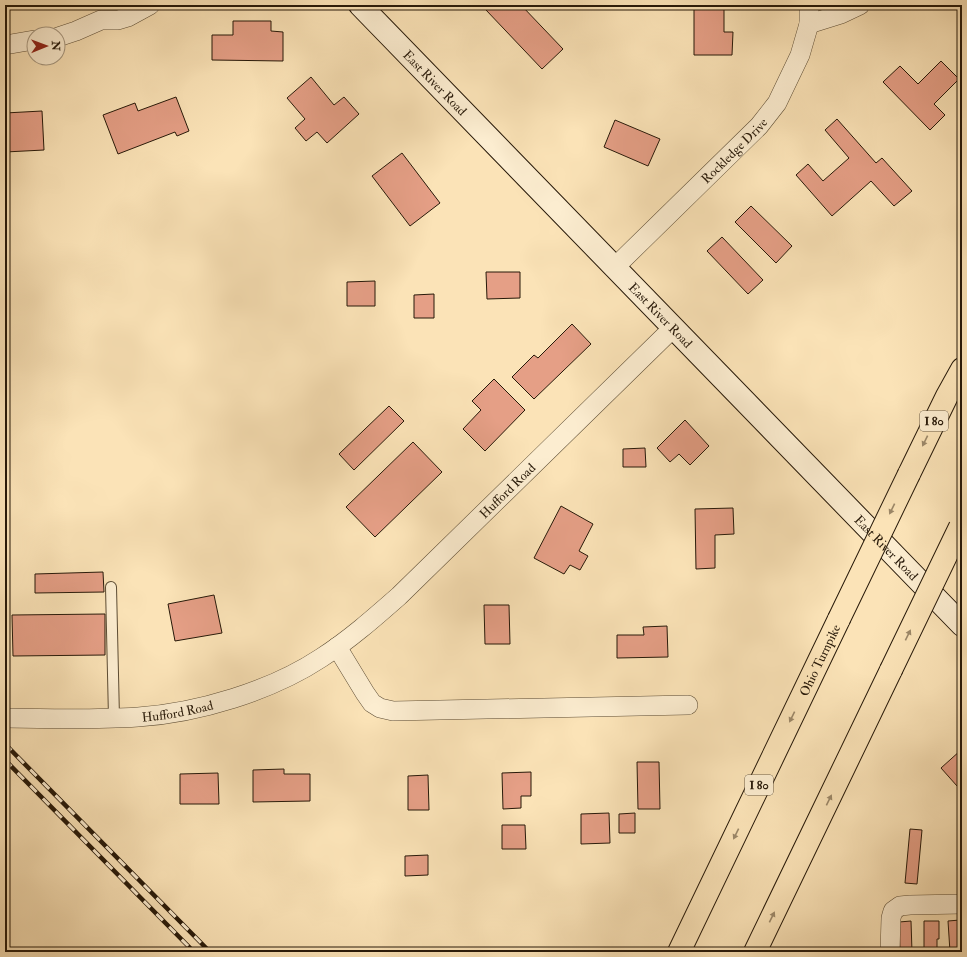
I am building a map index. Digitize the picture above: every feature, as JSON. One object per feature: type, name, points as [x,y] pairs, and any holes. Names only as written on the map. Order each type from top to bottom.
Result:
[{"type":"highway","name":"Ohio Turnpike","points":[[679,952],[909,474],[947,396],[962,369]]},
{"type":"highway","points":[[756,952],[961,524]]},
{"type":"main road","name":"East River Road","points":[[360,5],[962,625]]},
{"type":"street","points":[[101,20],[113,5]]},
{"type":"street","points":[[66,34],[101,20],[118,20],[128,17],[150,5]]},
{"type":"street","name":"Rockledge Drive","points":[[614,268],[759,126],[777,103],[800,55],[809,24],[809,5]]},
{"type":"street","points":[[809,24],[841,14],[860,5]]},
{"type":"street","points":[[5,45],[26,41]]},
{"type":"street","name":"Hufford Road","points":[[5,718],[114,718],[140,717],[181,712],[222,702],[257,690],[296,673],[321,658],[356,633],[399,596],[673,328]]},
{"type":"street","points":[[337,647],[372,703],[380,708],[393,711],[688,705]]},
{"type":"street","points":[[890,952],[891,918],[893,912],[900,906],[962,904]]},
{"type":"lane","points":[[111,587],[114,718]]},
{"type":"building","points":[[492,5],[521,5],[563,49],[542,69],[486,10]]},
{"type":"building","points":[[694,5],[724,5],[724,32],[733,32],[732,55],[694,55]]},
{"type":"building","points":[[233,21],[271,21],[271,31],[283,32],[283,61],[212,60],[212,35],[233,35]]},
{"type":"building","points":[[941,61],[959,79],[934,104],[945,115],[930,130],[883,82],[900,66],[918,84]]},
{"type":"building","points":[[311,77],[334,105],[344,97],[359,114],[327,143],[317,132],[306,141],[295,128],[305,119],[287,98]]},
{"type":"building","points":[[176,97],[189,131],[177,136],[175,132],[118,154],[103,115],[135,103],[138,111]]},
{"type":"building","points":[[42,111],[44,150],[5,152],[5,113]]},
{"type":"building","points":[[837,119],[876,163],[882,158],[912,191],[894,206],[871,181],[832,216],[796,175],[808,164],[823,181],[849,158],[825,130]]},
{"type":"building","points":[[615,120],[660,139],[648,166],[604,147]]},
{"type":"building","points":[[402,153],[440,203],[410,226],[372,176]]},
{"type":"building","points":[[751,206],[792,246],[776,263],[735,222]]},
{"type":"building","points":[[722,237],[763,280],[748,294],[707,251]]},
{"type":"building","points":[[486,272],[520,272],[520,298],[487,299]]},
{"type":"building","points":[[375,281],[375,306],[347,306],[347,282]]},
{"type":"building","points":[[434,294],[434,318],[414,318],[414,295]]},
{"type":"building","points":[[572,324],[591,344],[534,399],[512,377],[534,355],[538,358]]},
{"type":"building","points":[[494,379],[525,410],[485,451],[463,429],[481,410],[472,401]]},
{"type":"building","points":[[389,406],[404,421],[354,470],[339,454]]},
{"type":"building","points":[[685,420],[709,446],[690,465],[679,454],[670,462],[657,448]]},
{"type":"building","points":[[413,442],[442,472],[375,537],[346,507]]},
{"type":"building","points":[[645,448],[646,467],[623,467],[623,449]]},
{"type":"building","points":[[561,506],[593,524],[579,551],[588,556],[580,570],[570,565],[564,574],[534,558]]},
{"type":"building","points":[[733,508],[734,534],[715,535],[715,568],[696,569],[695,509]]},
{"type":"building","points":[[103,572],[104,592],[35,593],[35,574]]},
{"type":"building","points":[[214,595],[222,633],[175,641],[168,604]]},
{"type":"building","points":[[484,605],[509,605],[510,644],[485,644]]},
{"type":"building","points":[[105,614],[105,655],[13,656],[12,615]]},
{"type":"building","points":[[667,626],[668,657],[617,658],[617,635],[644,635],[643,627]]},
{"type":"building","points":[[961,750],[962,781],[957,786],[941,768]]},
{"type":"building","points":[[637,762],[659,762],[660,809],[638,809]]},
{"type":"building","points":[[284,769],[284,774],[310,774],[310,801],[253,802],[253,770]]},
{"type":"building","points":[[531,772],[531,796],[521,796],[521,808],[503,809],[502,773]]},
{"type":"building","points":[[218,773],[219,804],[180,804],[180,774]]},
{"type":"building","points":[[428,775],[429,810],[408,810],[408,776]]},
{"type":"building","points":[[609,813],[610,843],[581,844],[581,814]]},
{"type":"building","points":[[635,813],[635,833],[619,833],[619,814]]},
{"type":"building","points":[[502,825],[525,825],[526,849],[502,849]]},
{"type":"building","points":[[910,829],[922,830],[917,884],[905,883]]},
{"type":"building","points":[[428,855],[428,875],[405,876],[405,856]]},
{"type":"building","points":[[960,920],[961,952],[950,952],[948,921]]},
{"type":"building","points":[[911,921],[912,952],[900,952],[899,922]]},
{"type":"building","points":[[924,921],[939,921],[937,952],[924,952]]},
{"type":"railway","points":[[5,744],[210,952]]},
{"type":"railway","points":[[5,760],[194,952]]}]
